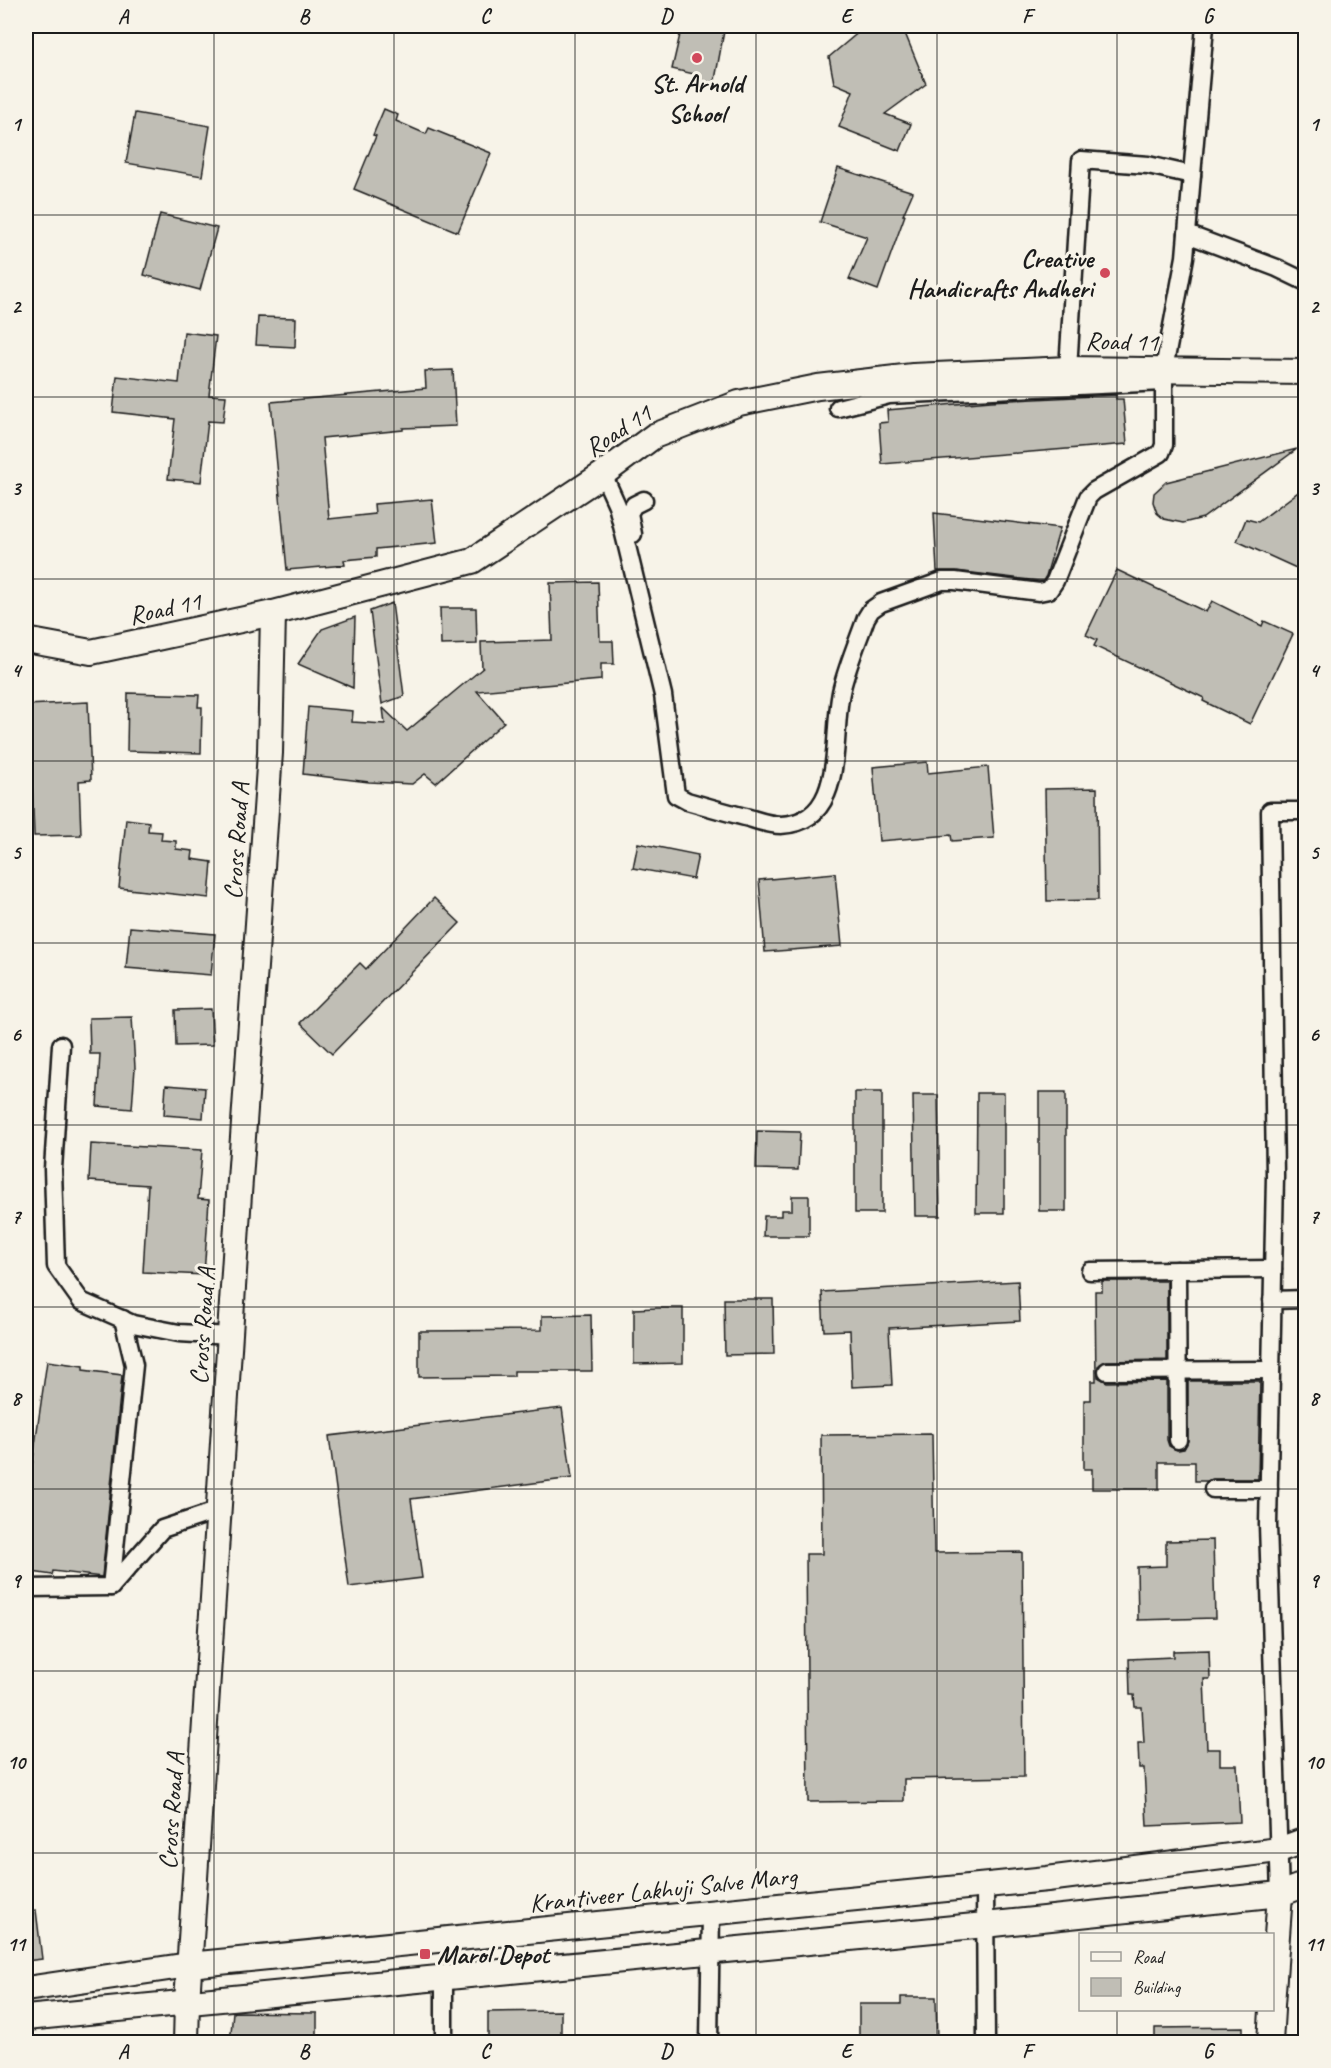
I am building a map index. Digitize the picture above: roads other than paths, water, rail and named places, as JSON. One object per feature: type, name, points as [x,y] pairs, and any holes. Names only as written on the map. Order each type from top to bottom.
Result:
[{"type":"street","points":[[603,474],[617,505],[663,698],[675,792],[679,798],[778,825],[800,821],[810,816],[826,797],[831,782],[842,690],[866,618],[871,610],[881,603],[942,580],[1038,592],[1049,590],[1055,581],[1088,497],[1094,491],[1153,459],[1163,449],[1164,376],[1185,257],[1205,26]]},
{"type":"street","points":[[1068,369],[1081,160],[1148,165],[1192,175]]},
{"type":"street","points":[[1187,234],[1277,268],[1305,282]]},
{"type":"street","name":"Road 11","points":[[26,640],[91,652],[273,614],[472,561],[603,474],[654,436],[739,403],[818,387],[913,376],[1068,369],[1164,376],[1305,372]]},
{"type":"street","points":[[838,408],[889,395],[1164,376]]},
{"type":"street","points":[[644,500],[631,509],[629,518],[671,686],[671,695],[663,698]]},
{"type":"street","name":"Cross Road A","points":[[186,2043],[189,1965],[270,753],[273,614]]},
{"type":"street","points":[[1274,1977],[1280,1894],[1269,1536],[1275,1176],[1270,811],[1305,811]]},
{"type":"street","points":[[61,1045],[52,1169],[56,1266],[81,1301],[133,1324],[179,1333],[230,1336]]},
{"type":"street","points":[[1090,1271],[1273,1269]]},
{"type":"street","points":[[1177,1270],[1178,1440]]},
{"type":"street","points":[[1272,1300],[1305,1299]]},
{"type":"street","points":[[111,1587],[135,1365],[123,1319]]},
{"type":"street","points":[[1107,1371],[1271,1370]]},
{"type":"street","points":[[1213,1489],[1269,1489]]},
{"type":"street","points":[[26,1588],[111,1587],[162,1529],[219,1510]]},
{"type":"street","name":"Krantiveer Lakhuji Salve Marg","points":[[26,1989],[189,1965],[985,1885],[1279,1850],[1305,1840]]},
{"type":"street","points":[[26,2018],[985,1925],[1280,1894],[1305,1884]]},
{"type":"street","points":[[985,1885],[986,2043]]},
{"type":"street","points":[[709,2043],[711,1913]]},
{"type":"street","points":[[444,1979],[444,2043]]},
{"type":"street","points":[[1270,2043],[1272,2011]]},
{"type":"place","name":"St. Arnold School","points":[[697,58]]},
{"type":"place","name":"Creative Handicrafts Andheri","points":[[1105,273]]},
{"type":"place","name":"Marol Depot","points":[[425,1954]]}]
